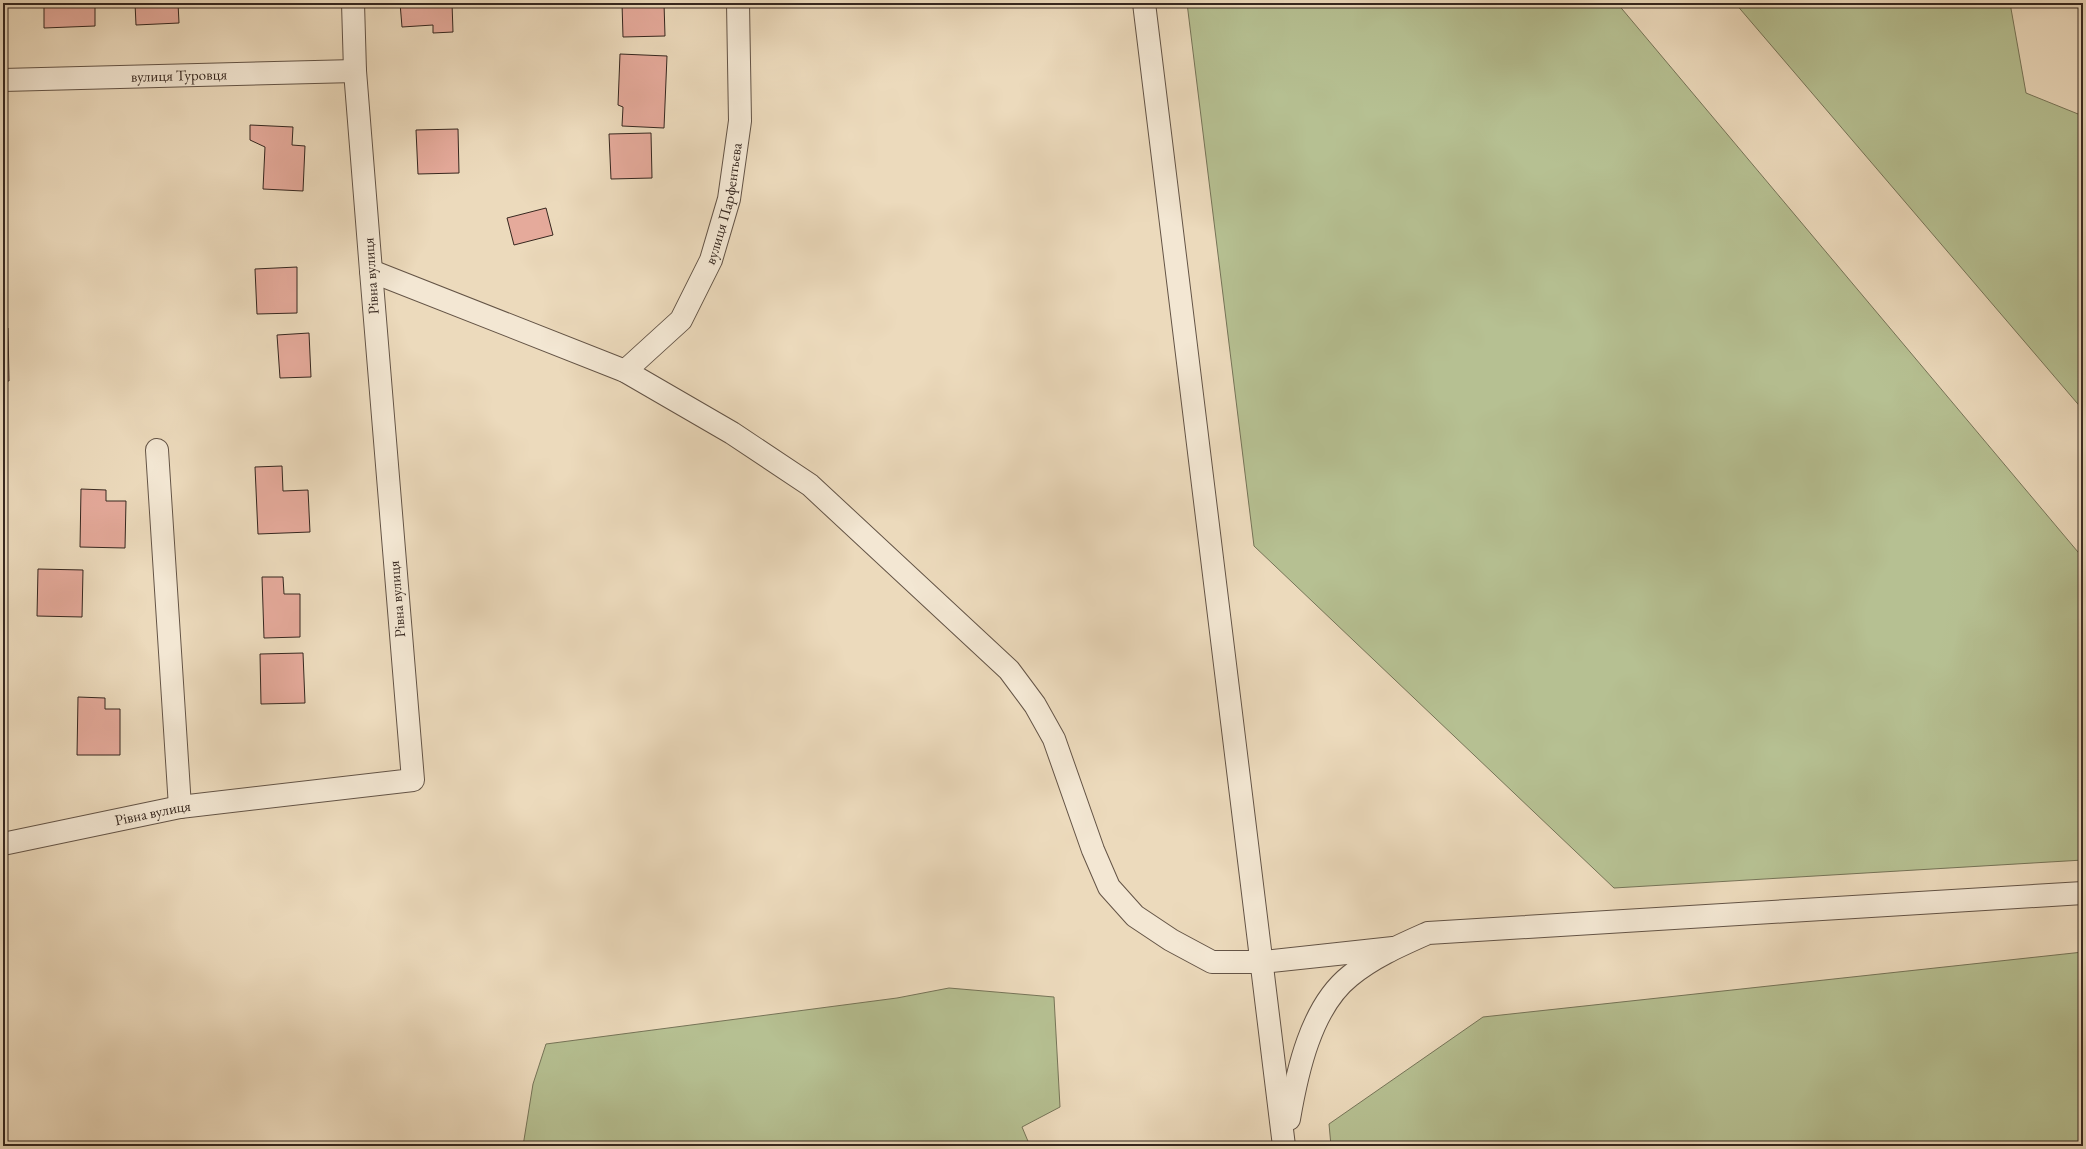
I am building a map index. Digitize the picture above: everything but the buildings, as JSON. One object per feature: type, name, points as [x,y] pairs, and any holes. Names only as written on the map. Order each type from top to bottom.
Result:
[{"type":"street","name":"Рівна вулиця","points":[[3,844],[180,807],[413,780],[370,271],[355,71],[353,3]]},
{"type":"street","name":"вулиця Парфентьєва","points":[[625,371],[681,320],[712,260],[729,199],[740,121],[738,3]]},
{"type":"street","points":[[1144,3],[1263,962],[1284,1146]]},
{"type":"street","name":"вулиця Туровця","points":[[3,80],[355,71]]},
{"type":"street","points":[[370,271],[625,371],[732,433],[810,485],[1009,670],[1035,705],[1054,739],[1093,850],[1109,887],[1135,916],[1171,940],[1212,962],[1263,962],[1393,948]]},
{"type":"street","points":[[157,450],[180,807]]},
{"type":"street","points":[[1284,1146],[1295,1084],[1312,1033],[1325,1003],[1350,976],[1393,948],[1428,933],[2083,893]]},
{"type":"green space","points":[[1187,3],[1617,3],[2083,558],[2083,860],[1614,888],[1254,546]]},
{"type":"green space","points":[[1735,3],[2010,3],[2026,93],[2083,116],[2083,410]]},
{"type":"green space","points":[[2083,952],[2083,1146],[1331,1146],[1329,1124],[1483,1017]]},
{"type":"green space","points":[[949,988],[1054,997],[1060,1107],[1022,1127],[1030,1146],[523,1146],[533,1084],[546,1044],[897,998]]}]
